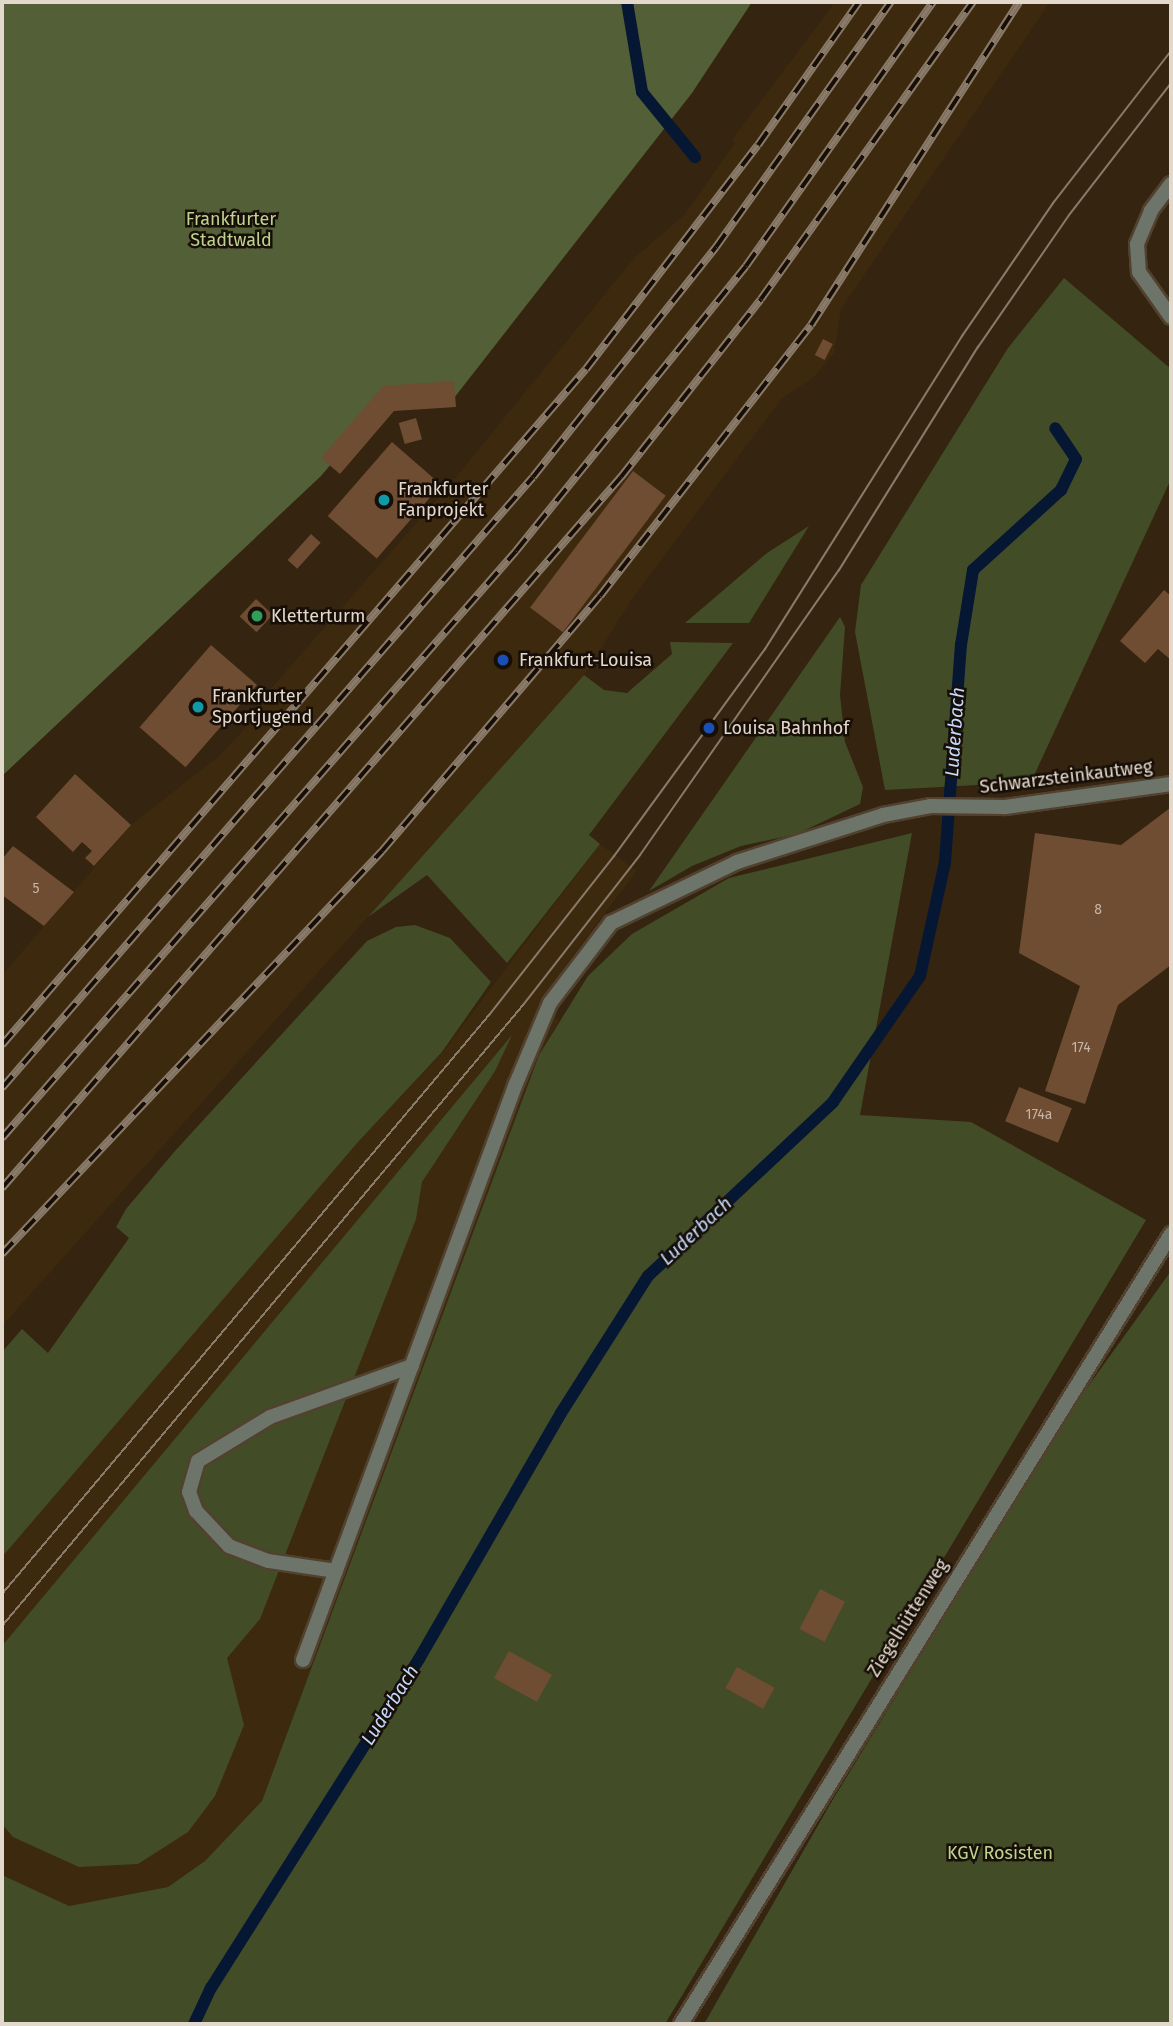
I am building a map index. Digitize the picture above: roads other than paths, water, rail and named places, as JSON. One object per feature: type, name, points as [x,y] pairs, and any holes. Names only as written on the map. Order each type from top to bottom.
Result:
[{"type":"street","points":[[1171,184],[1151,211],[1138,244],[1139,272],[1171,317]]},
{"type":"street","name":"Schwarzsteinkautweg","points":[[303,1660],[551,1003],[611,923],[737,862],[883,815],[930,806],[966,808],[1171,784]]},
{"type":"street","name":"Ziegelhüttenweg","points":[[681,2024],[1171,1234]]},
{"type":"street","points":[[336,1571],[268,1561],[229,1546],[196,1511],[189,1492],[198,1461],[270,1417],[412,1367]]},
{"type":"waterway","name":"Luderbach","points":[[627,2],[642,92],[695,157]]},
{"type":"waterway","name":"Luderbach","points":[[194,2024],[211,1988],[419,1659],[561,1413],[648,1276],[833,1102],[920,976],[945,862],[961,645],[973,570],[1061,490],[1076,459],[1055,428]]},
{"type":"tram line","points":[[2,1594],[489,1015],[614,856],[765,649],[962,336],[1053,203],[1171,51]]},
{"type":"tram line","points":[[2,1626],[523,1005],[640,855],[839,570],[978,347],[1069,215],[1171,83]]},
{"type":"railway","points":[[2,1045],[586,369],[758,145],[859,2]]},
{"type":"railway","points":[[2,1088],[533,477],[716,247],[891,2]]},
{"type":"railway","points":[[2,1138],[516,551],[746,266],[933,2]]},
{"type":"railway","points":[[2,1188],[621,477],[761,299],[973,2]]},
{"type":"railway","points":[[2,1254],[382,851],[600,596],[811,325],[1019,2]]},
{"type":"place","name":"Frankfurter Fanprojekt","points":[[384,500]]},
{"type":"place","name":"Kletterturm","points":[[257,616]]},
{"type":"place","name":"Frankfurt-Louisa","points":[[503,660]]},
{"type":"place","name":"Frankfurter Sportjugend","points":[[198,707]]},
{"type":"place","name":"Louisa Bahnhof","points":[[709,728]]},
{"type":"park label","name":"Frankfurter Stadtwald","points":[[231,230]]},
{"type":"park label","name":"KGV Rosisten","points":[[1000,1853]]}]
